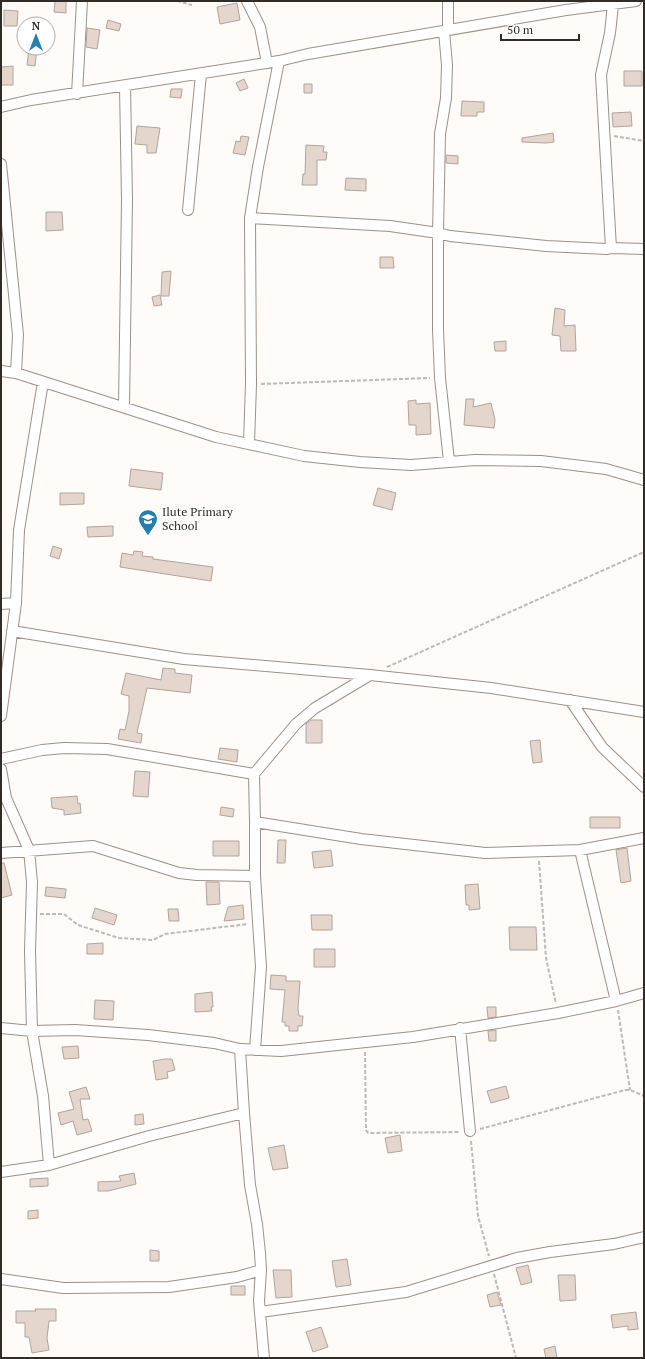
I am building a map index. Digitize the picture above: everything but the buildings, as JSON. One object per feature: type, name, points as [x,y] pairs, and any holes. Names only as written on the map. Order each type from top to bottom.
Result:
[{"type":"street","points":[[77,94],[82,1]]},
{"type":"street","points":[[247,1],[260,27],[267,63]]},
{"type":"street","points":[[448,1],[446,30],[446,98],[440,134],[438,329],[440,378],[449,461]]},
{"type":"street","points":[[1,107],[31,100],[77,94],[279,61],[308,54],[446,30],[566,5],[613,5],[636,1]]},
{"type":"street","points":[[611,248],[606,135],[601,75],[610,33],[613,5]]},
{"type":"street","points":[[249,443],[251,384],[250,218],[258,167],[279,61]]},
{"type":"street","points":[[188,210],[201,74]]},
{"type":"street","points":[[124,406],[127,178],[125,86]]},
{"type":"street","points":[[1,164],[18,335],[16,373]]},
{"type":"street","points":[[250,218],[390,226],[450,236],[546,246],[644,249]]},
{"type":"street","points":[[1,371],[16,373],[216,436],[304,456],[360,462],[411,465],[449,461],[541,461],[606,469],[644,480]]},
{"type":"street","points":[[1,716],[16,603],[19,530],[43,382]]},
{"type":"street","points":[[1,604],[16,603]]},
{"type":"street","points":[[12,631],[184,659],[370,674],[491,688],[644,712]]},
{"type":"street","points":[[255,1050],[261,967],[255,876],[254,774],[296,724],[315,708],[370,674]]},
{"type":"street","points":[[570,700],[602,747],[644,787]]},
{"type":"street","points":[[1,759],[42,750],[64,748],[107,749],[254,774]]},
{"type":"street","points":[[1,769],[6,798],[29,850],[32,882],[30,951],[32,1031],[43,1096],[48,1165]]},
{"type":"street","points":[[255,822],[361,839],[477,852],[580,850],[644,838]]},
{"type":"street","points":[[1,853],[92,846],[179,873],[197,875],[255,876]]},
{"type":"street","points":[[580,850],[616,1001]]},
{"type":"street","points":[[1,1028],[32,1031],[75,1030],[148,1035],[214,1043],[240,1049],[281,1051],[413,1037],[460,1028],[558,1013],[616,1001],[644,993]]},
{"type":"street","points":[[460,1028],[470,1131]]},
{"type":"street","points":[[240,1049],[250,1185],[257,1224],[261,1270],[260,1312],[264,1358]]},
{"type":"street","points":[[1,1172],[48,1165],[149,1136],[244,1113]]},
{"type":"street","points":[[260,1312],[406,1292],[491,1265],[550,1252],[614,1244],[644,1237]]},
{"type":"street","points":[[1,1279],[63,1288],[161,1287],[237,1277],[261,1270]]},
{"type":"path","points":[[177,1],[192,5]]},
{"type":"path","points":[[606,135],[644,141]]},
{"type":"path","points":[[251,384],[440,378]]},
{"type":"path","points":[[370,674],[644,552]]},
{"type":"path","points":[[539,851],[546,958],[558,1013]]},
{"type":"path","points":[[31,914],[64,914],[78,925],[119,938],[154,940],[165,934],[257,923]]},
{"type":"path","points":[[616,1001],[630,1090],[644,1096]]},
{"type":"path","points":[[470,1131],[478,1216],[516,1358]]},
{"type":"place","name":"Ilute Primary School","points":[[148,536]]}]
